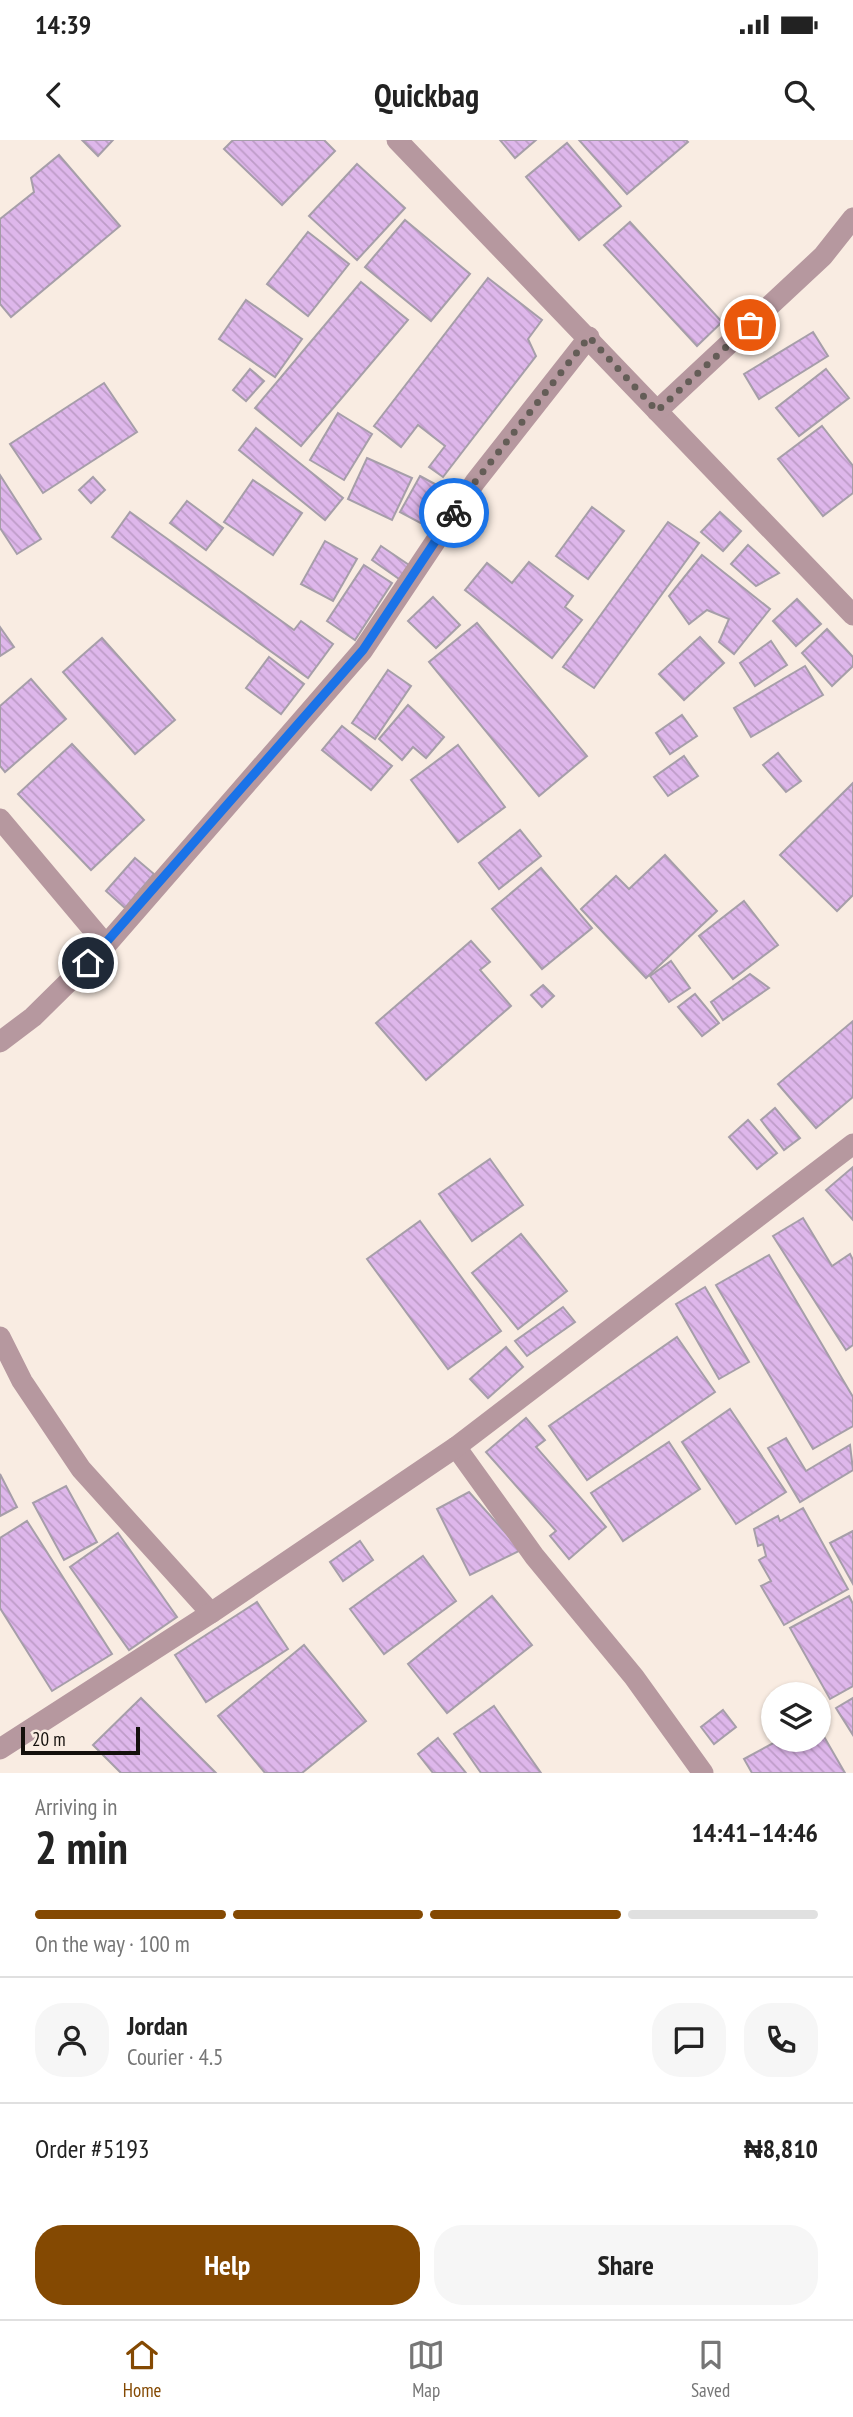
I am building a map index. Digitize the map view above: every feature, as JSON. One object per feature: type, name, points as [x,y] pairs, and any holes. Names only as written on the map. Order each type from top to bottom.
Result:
[{"type":"street","points":[[397,140],[853,615]]},
{"type":"street","points":[[657,411],[823,256],[853,218]]},
{"type":"street","points":[[0,1042],[33,1017],[106,944],[363,650],[475,482],[589,337]]},
{"type":"street","points":[[0,819],[106,944]]},
{"type":"street","points":[[0,1749],[211,1613],[456,1447],[853,1144]]},
{"type":"street","points":[[0,1337],[22,1381],[81,1469],[211,1613]]},
{"type":"street","points":[[456,1447],[534,1557],[635,1677],[703,1773]]},
{"type":"building","points":[[82,140],[113,140],[98,156]]},
{"type":"building","points":[[233,140],[324,140],[335,151],[282,205],[224,149]]},
{"type":"building","points":[[500,140],[536,140],[515,158]]},
{"type":"building","points":[[579,140],[686,140],[688,142],[627,194]]},
{"type":"building","points":[[567,143],[621,206],[579,240],[526,177]]},
{"type":"building","points":[[59,155],[120,226],[11,317],[0,304],[0,219],[34,192],[31,178]]},
{"type":"building","points":[[357,164],[405,208],[357,260],[309,216]]},
{"type":"building","points":[[405,220],[470,274],[431,321],[365,267]]},
{"type":"building","points":[[630,222],[722,322],[697,346],[604,245]]},
{"type":"building","points":[[308,232],[349,264],[308,316],[267,284]]},
{"type":"building","points":[[488,278],[542,320],[528,339],[536,356],[443,477],[429,467],[445,446],[418,425],[401,447],[374,426]]},
{"type":"building","points":[[361,282],[408,320],[301,446],[255,408]]},
{"type":"building","points":[[246,300],[302,339],[275,377],[219,339]]},
{"type":"building","points":[[813,332],[828,356],[759,399],[744,374]]},
{"type":"building","points":[[250,369],[264,381],[246,401],[233,390]]},
{"type":"building","points":[[826,369],[849,398],[799,436],[776,408]]},
{"type":"building","points":[[104,383],[137,432],[43,493],[10,444]]},
{"type":"building","points":[[338,413],[372,434],[344,480],[310,460]]},
{"type":"building","points":[[822,426],[853,466],[853,493],[823,516],[778,459]]},
{"type":"building","points":[[256,428],[343,498],[325,520],[239,450]]},
{"type":"building","points":[[367,458],[412,478],[392,520],[348,499]]},
{"type":"building","points":[[0,475],[41,539],[17,554],[0,528]]},
{"type":"building","points":[[420,476],[446,490],[426,526],[400,512]]},
{"type":"building","points":[[93,477],[105,490],[91,503],[79,490]]},
{"type":"building","points":[[253,480],[302,513],[273,555],[224,522]]},
{"type":"building","points":[[187,501],[223,528],[206,550],[170,523]]},
{"type":"building","points":[[592,507],[624,531],[588,579],[556,556]]},
{"type":"building","points":[[130,512],[294,630],[301,621],[333,644],[308,678],[112,537]]},
{"type":"building","points":[[720,512],[741,531],[723,551],[701,532]]},
{"type":"building","points":[[668,522],[699,543],[594,688],[563,667]]},
{"type":"building","points":[[325,541],[357,559],[333,601],[301,584]]},
{"type":"building","points":[[748,545],[779,573],[756,586],[731,564]]},
{"type":"building","points":[[381,546],[412,567],[402,581],[372,560]]},
{"type":"building","points":[[702,555],[770,609],[734,654],[719,642],[729,619],[707,610],[689,624],[669,596]]},
{"type":"building","points":[[529,562],[573,596],[565,607],[582,620],[552,658],[465,590],[487,563],[512,583]]},
{"type":"building","points":[[364,565],[392,583],[355,640],[327,621]]},
{"type":"building","points":[[433,597],[460,625],[436,648],[408,621]]},
{"type":"building","points":[[797,599],[821,624],[796,646],[773,621]]},
{"type":"building","points":[[477,623],[587,756],[539,796],[429,662]]},
{"type":"building","points":[[0,627],[14,647],[0,656]]},
{"type":"building","points":[[827,629],[853,657],[853,666],[832,686],[802,653]]},
{"type":"building","points":[[700,637],[724,663],[684,700],[659,674]]},
{"type":"building","points":[[102,638],[175,720],[135,754],[63,672]]},
{"type":"building","points":[[771,641],[787,665],[755,686],[740,663]]},
{"type":"building","points":[[269,657],[304,684],[281,714],[246,688]]},
{"type":"building","points":[[805,666],[823,695],[751,737],[734,708]]},
{"type":"building","points":[[388,670],[411,686],[375,739],[352,723]]},
{"type":"building","points":[[31,679],[66,719],[5,772],[0,766],[0,706]]},
{"type":"building","points":[[408,705],[444,737],[426,758],[413,747],[402,760],[379,739]]},
{"type":"building","points":[[682,715],[697,736],[670,754],[656,733]]},
{"type":"building","points":[[342,726],[392,766],[371,790],[322,750]]},
{"type":"building","points":[[72,744],[144,820],[91,870],[18,794]]},
{"type":"building","points":[[458,745],[505,807],[458,842],[411,780]]},
{"type":"building","points":[[778,753],[801,781],[786,792],[763,765]]},
{"type":"building","points":[[684,756],[698,776],[668,796],[654,777]]},
{"type":"building","points":[[853,783],[853,895],[837,911],[780,855]]},
{"type":"building","points":[[520,830],[541,856],[499,889],[479,863]]},
{"type":"building","points":[[665,855],[717,911],[646,978],[581,909],[616,876],[629,889]]},
{"type":"building","points":[[135,858],[154,874],[125,908],[106,891]]},
{"type":"building","points":[[541,868],[592,928],[542,969],[492,909]]},
{"type":"building","points":[[744,901],[778,945],[733,979],[699,936]]},
{"type":"building","points":[[471,941],[490,962],[480,970],[511,1006],[426,1080],[376,1023]]},
{"type":"building","points":[[671,961],[690,988],[669,1002],[650,976]]},
{"type":"building","points":[[750,974],[769,988],[723,1020],[711,1002]]},
{"type":"building","points":[[543,985],[554,996],[542,1007],[531,995]]},
{"type":"building","points":[[695,994],[719,1023],[702,1036],[678,1007]]},
{"type":"building","points":[[853,1021],[853,1097],[816,1128],[778,1084]]},
{"type":"building","points":[[775,1108],[800,1138],[784,1150],[761,1120]]},
{"type":"building","points":[[748,1120],[777,1153],[757,1169],[729,1137]]},
{"type":"building","points":[[490,1159],[523,1205],[472,1241],[439,1194]]},
{"type":"building","points":[[853,1167],[853,1220],[826,1190]]},
{"type":"building","points":[[803,1218],[832,1266],[850,1254],[853,1260],[853,1345],[846,1350],[773,1236]]},
{"type":"building","points":[[420,1221],[501,1331],[448,1369],[367,1259]]},
{"type":"building","points":[[521,1234],[567,1291],[518,1329],[472,1273]]},
{"type":"building","points":[[769,1255],[853,1397],[853,1426],[813,1449],[716,1285]]},
{"type":"building","points":[[705,1287],[749,1362],[719,1379],[676,1304]]},
{"type":"building","points":[[563,1307],[575,1322],[527,1356],[515,1341]]},
{"type":"building","points":[[677,1337],[715,1392],[587,1480],[549,1426]]},
{"type":"building","points":[[506,1347],[523,1367],[488,1398],[470,1379]]},
{"type":"building","points":[[730,1409],[786,1492],[736,1524],[682,1442]]},
{"type":"building","points":[[526,1418],[545,1440],[536,1447],[606,1527],[569,1559],[550,1536],[556,1531],[486,1452]]},
{"type":"building","points":[[786,1438],[806,1471],[850,1445],[853,1470],[800,1502],[768,1448]]},
{"type":"building","points":[[669,1442],[700,1489],[623,1541],[591,1493]]},
{"type":"building","points":[[0,1474],[17,1507],[0,1516]]},
{"type":"building","points":[[66,1486],[97,1542],[64,1560],[33,1503]]},
{"type":"building","points":[[469,1492],[521,1550],[470,1575],[437,1509]]},
{"type":"building","points":[[803,1508],[848,1589],[784,1625],[761,1586],[771,1581],[759,1560],[766,1556],[763,1544],[758,1546],[754,1529],[778,1516],[780,1521]]},
{"type":"building","points":[[27,1521],[112,1654],[52,1691],[0,1608],[0,1538]]},
{"type":"building","points":[[853,1531],[853,1584],[830,1543]]},
{"type":"building","points":[[118,1533],[177,1617],[129,1650],[70,1567]]},
{"type":"building","points":[[360,1541],[373,1560],[343,1581],[330,1562]]},
{"type":"building","points":[[423,1556],[456,1601],[384,1654],[350,1609]]},
{"type":"building","points":[[492,1596],[532,1645],[447,1713],[408,1664]]},
{"type":"building","points":[[849,1596],[853,1604],[853,1686],[831,1698],[831,1682],[820,1682],[790,1628]]},
{"type":"building","points":[[257,1602],[288,1649],[206,1702],[175,1655]]},
{"type":"building","points":[[304,1645],[366,1721],[302,1773],[265,1773],[218,1716]]},
{"type":"building","points":[[141,1698],[216,1773],[121,1773],[93,1745]]},
{"type":"building","points":[[853,1698],[853,1735],[836,1708]]},
{"type":"building","points":[[494,1706],[541,1773],[481,1773],[454,1734]]},
{"type":"building","points":[[723,1710],[736,1727],[714,1744],[701,1727]]},
{"type":"building","points":[[438,1738],[466,1773],[433,1773],[418,1754]]},
{"type":"building","points":[[831,1749],[845,1773],[752,1773],[744,1759],[761,1750],[761,1752],[831,1752]]},
{"type":"way so far","points":[[454,513],[475,482],[589,337],[657,411],[750,325]]},
{"type":"route","points":[[88,963],[363,650],[454,513]]}]
